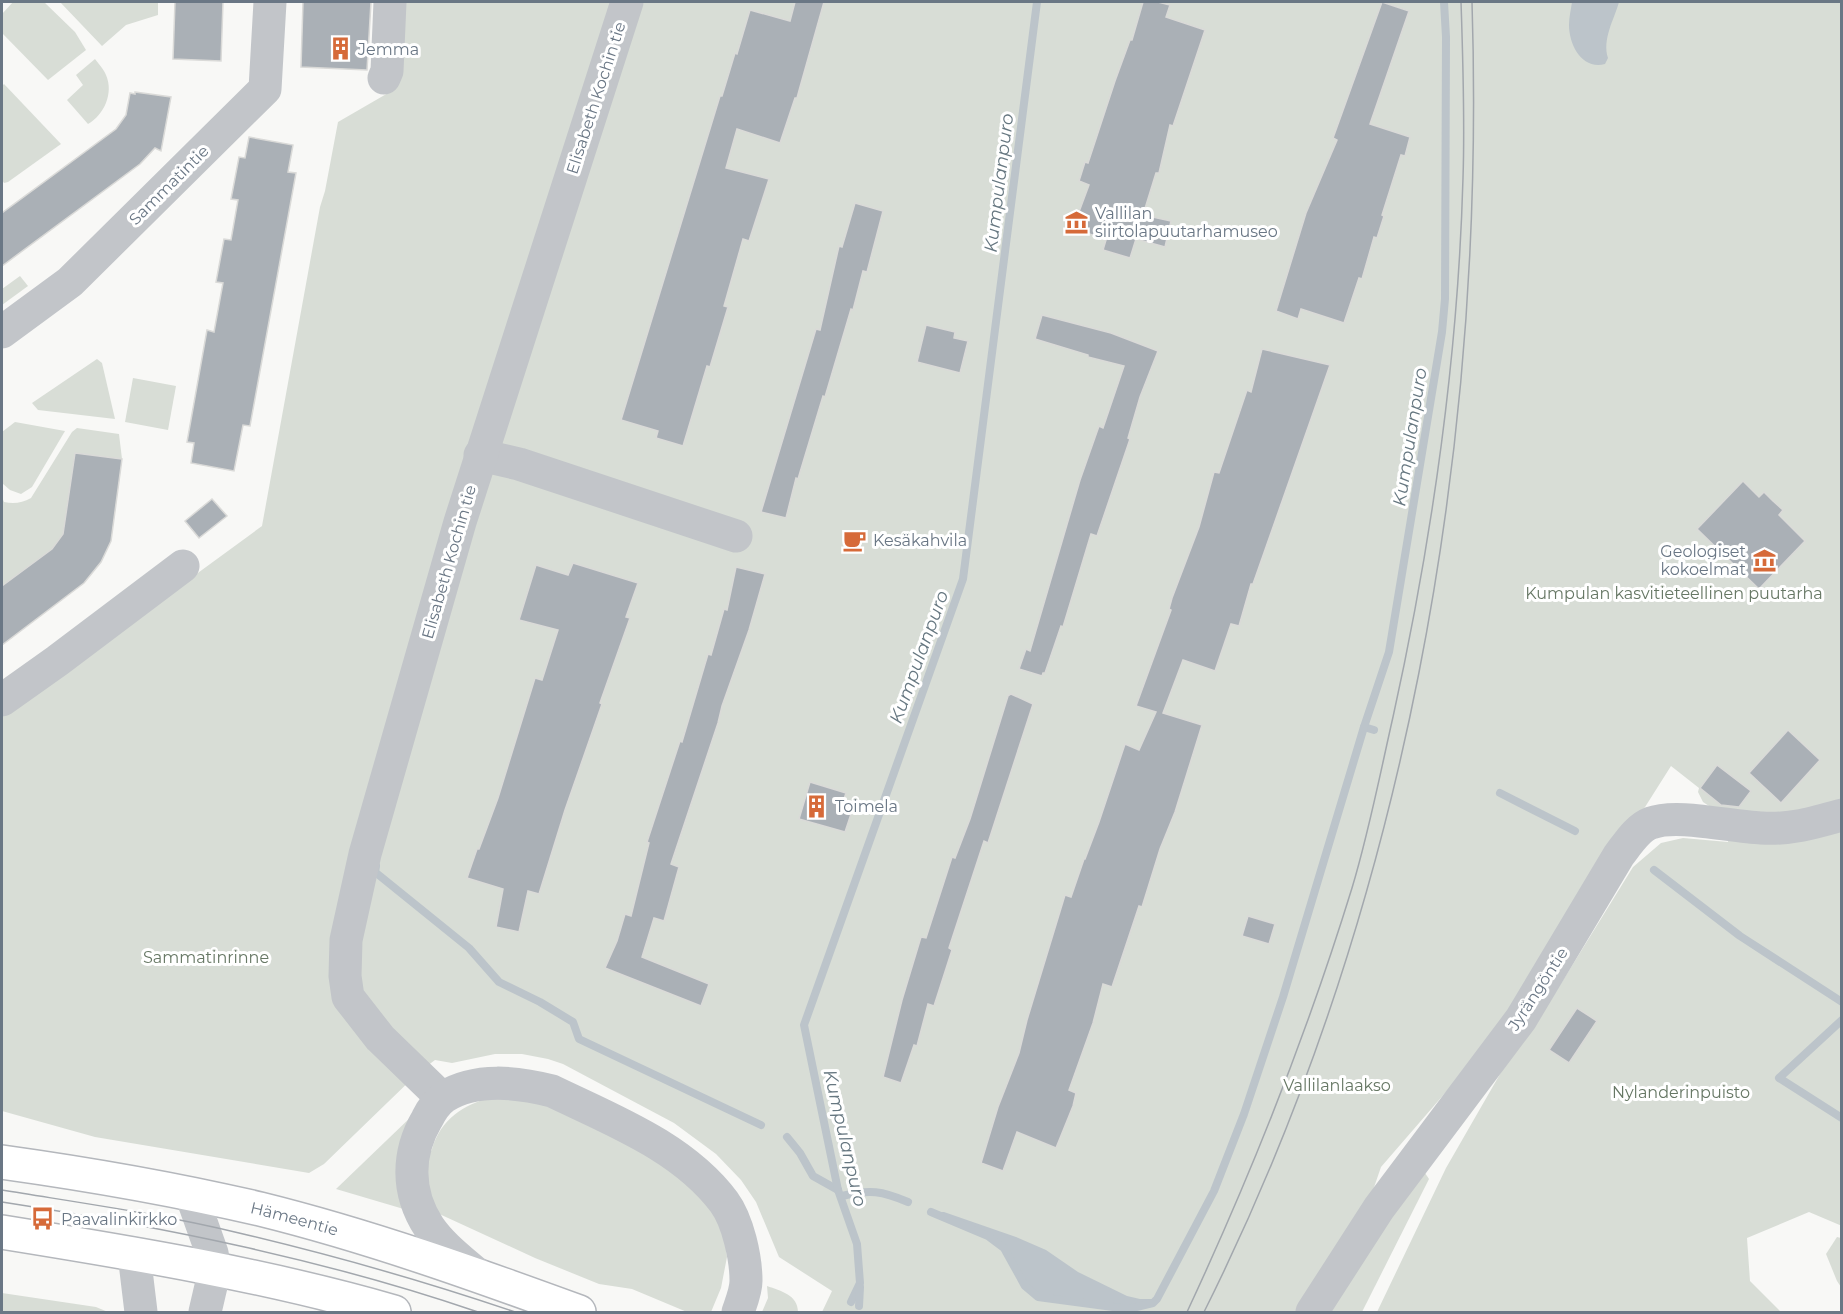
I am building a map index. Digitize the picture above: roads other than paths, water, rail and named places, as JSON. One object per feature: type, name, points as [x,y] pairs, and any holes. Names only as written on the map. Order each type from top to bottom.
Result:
[{"type":"main road","name":"Hämeentie","points":[[2,1162],[120,1180],[262,1210],[478,1275],[579,1312]]},
{"type":"main road","points":[[2,1232],[108,1248],[215,1269],[394,1312]]},
{"type":"street","name":"Sammatintie","points":[[2,332],[70,282],[266,89],[270,2]]},
{"type":"street","points":[[384,78],[387,71],[390,2]]},
{"type":"street","name":"Elisabeth Kochin tie","points":[[442,1098],[380,1038],[348,997],[345,976],[346,940],[365,854],[480,455],[627,2]]},
{"type":"street","points":[[480,455],[519,464],[736,536]]},
{"type":"street","points":[[2,700],[183,566]]},
{"type":"street","name":"Jyrängöntie","points":[[1312,1312],[1379,1208],[1521,1019],[1619,855],[1634,836],[1650,823],[1668,820],[1762,829],[1792,828],[1837,811]]},
{"type":"street","points":[[478,1275],[428,1226],[413,1189],[410,1168],[413,1150],[419,1132],[442,1098],[470,1087],[491,1083],[532,1086],[552,1091],[660,1145],[699,1175],[725,1203],[738,1231],[746,1283],[738,1312]]},
{"type":"street","points":[[191,1194],[212,1253],[215,1269],[205,1312]]},
{"type":"street","points":[[134,1254],[141,1312]]},
{"type":"waterway","name":"Kumpulanpuro","points":[[851,1302],[860,1283],[857,1244],[838,1190],[804,1025],[963,579],[1037,2]]},
{"type":"waterway","points":[[931,1212],[988,1236],[1004,1248],[1025,1286],[1038,1297],[1128,1309],[1153,1303],[1157,1299],[1214,1191],[1244,1114],[1283,997],[1364,727],[1389,652],[1442,332],[1445,299],[1446,37],[1444,2]]},
{"type":"waterway","points":[[1364,727],[1374,730]]},
{"type":"waterway","points":[[1500,793],[1575,831]]},
{"type":"waterway","points":[[376,866],[375,872],[469,948],[499,982],[540,1002],[573,1022],[579,1039],[761,1125]]},
{"type":"waterway","points":[[1654,870],[1740,936],[1842,1002]]},
{"type":"waterway","points":[[1842,1020],[1779,1078],[1842,1118]]},
{"type":"waterway","points":[[787,1137],[800,1153],[813,1176],[838,1190]]},
{"type":"waterway","points":[[842,1196],[860,1192],[876,1192],[908,1202]]},
{"type":"waterway","points":[[859,1306],[860,1287]]},
{"type":"tram line","points":[[1187,1312],[1277,1103],[1335,943],[1364,846],[1407,650],[1420,584],[1441,449],[1455,314],[1464,156],[1461,2]]},
{"type":"tram line","points":[[1204,1312],[1274,1159],[1333,1001],[1381,839],[1419,674],[1446,507],[1464,339],[1473,170],[1472,2]]},
{"type":"tram line","points":[[2,1190],[210,1226],[378,1269],[515,1312]]},
{"type":"tram line","points":[[2,1202],[122,1222],[302,1260],[478,1312]]},
{"type":"place","name":"Jemma","points":[[340,49]]},
{"type":"place","name":"Vallilan siirtolapuutarhamuseo","points":[[1077,222]]},
{"type":"place","name":"Kesäkahvila","points":[[855,540]]},
{"type":"place","name":"Geologiset kokoelmat","points":[[1764,560]]},
{"type":"place","name":"Toimela","points":[[817,806]]},
{"type":"place","name":"Paavalinkirkko","points":[[43,1219]]},
{"type":"park label","name":"Kumpulan kasvitieteellinen puutarha","points":[[1674,593]]},
{"type":"park label","name":"Sammatinrinne","points":[[206,957]]},
{"type":"park label","name":"Vallilanlaakso","points":[[1337,1085]]},
{"type":"park label","name":"Nylanderinpuisto","points":[[1681,1092]]}]
